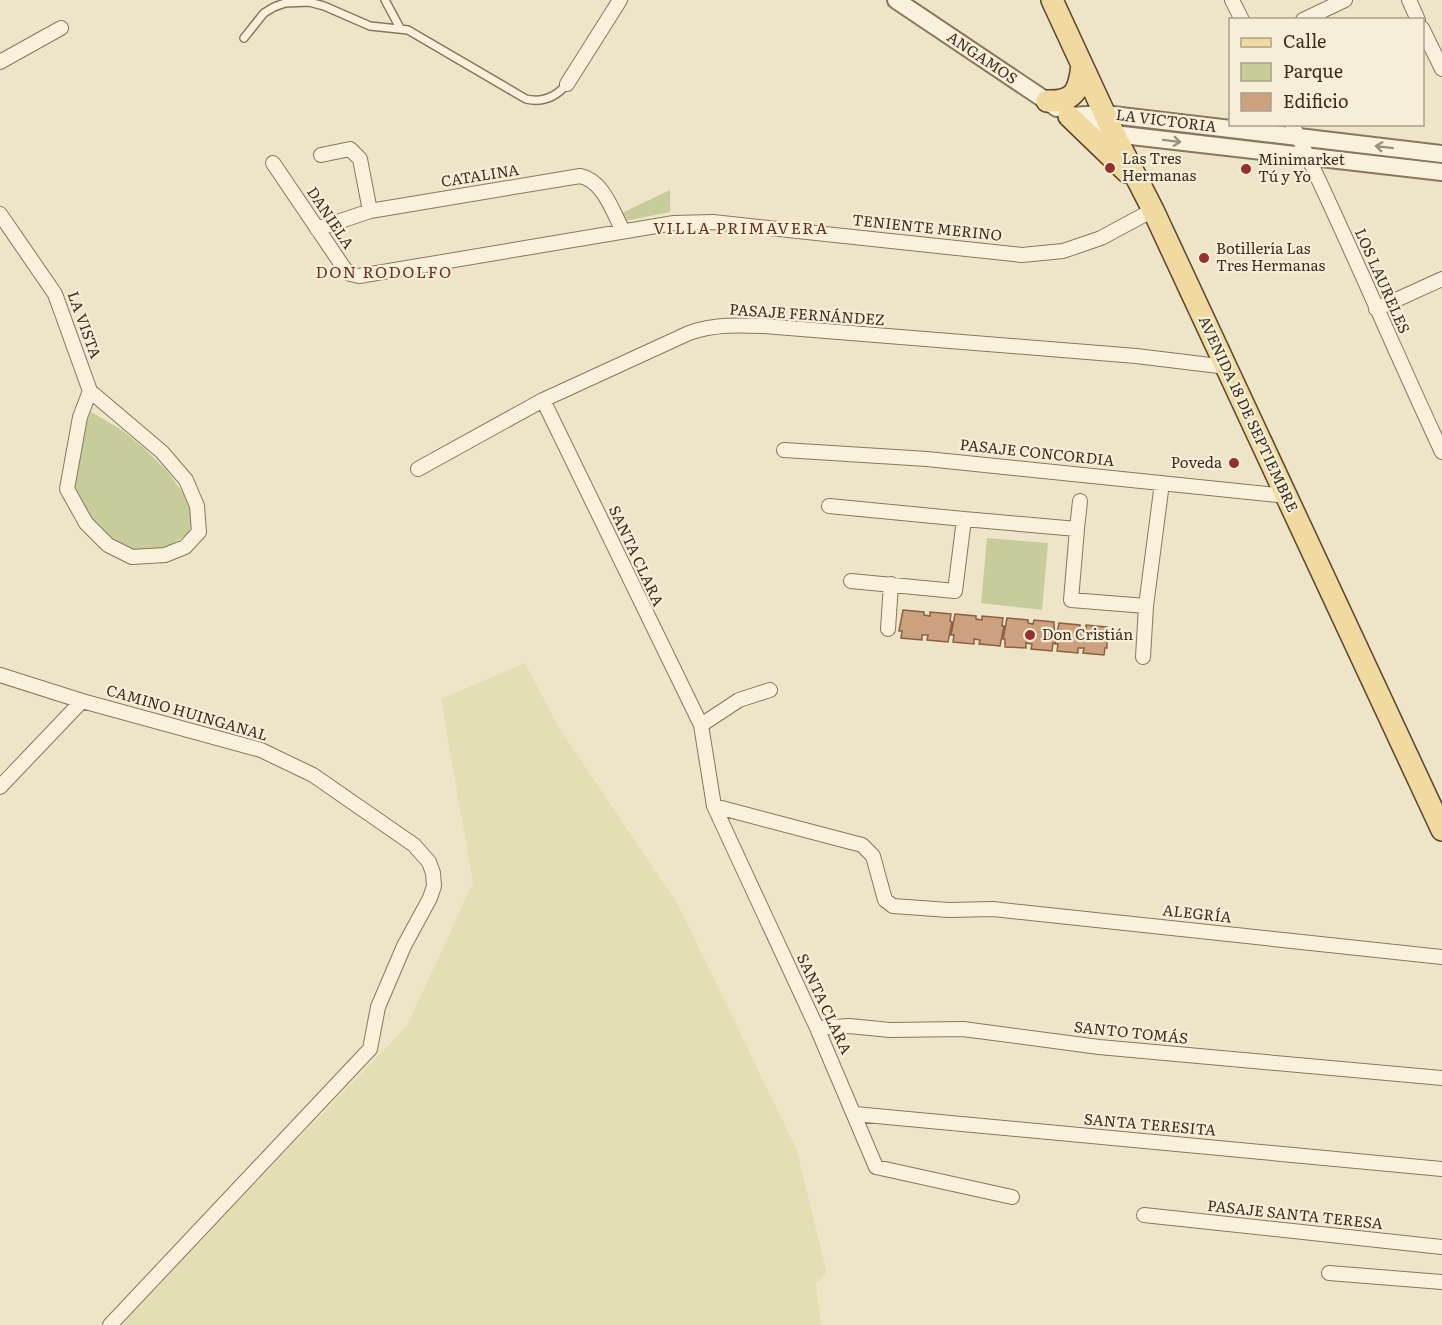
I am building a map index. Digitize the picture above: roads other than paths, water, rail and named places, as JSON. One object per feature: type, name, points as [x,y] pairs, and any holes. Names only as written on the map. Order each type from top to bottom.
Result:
[{"type":"main road","name":"AVENIDA 18 DE SEPTIEMBRE","points":[[1052,0],[1104,114],[1153,210],[1227,367],[1442,830]]},
{"type":"main road","points":[[1047,101],[1064,101],[1073,95],[1079,85],[1082,65]]},
{"type":"main road","points":[[1069,116],[1140,185]]},
{"type":"street","points":[[567,84],[620,0]]},
{"type":"street","name":"ANGAMOS","points":[[896,0],[1069,116],[1096,129],[1114,134]]},
{"type":"street","points":[[1232,0],[1241,18]]},
{"type":"street","points":[[1307,18],[1346,0]]},
{"type":"street","points":[[1409,0],[1417,18]]},
{"type":"street","points":[[0,62],[61,28]]},
{"type":"street","points":[[1424,32],[1442,69]]},
{"type":"street","points":[[1069,116],[1104,114]]},
{"type":"street","name":"LA VICTORIA","points":[[1104,114],[1229,125]]},
{"type":"street","name":"LA VICTORIA","points":[[1239,126],[1295,131],[1442,154]]},
{"type":"street","name":"LOS LAURELES","points":[[1295,131],[1309,157],[1442,452]]},
{"type":"street","name":"LA VICTORIA","points":[[1114,134],[1442,172]]},
{"type":"street","points":[[321,155],[350,149],[357,155],[360,159],[370,211]]},
{"type":"street","name":"DANIELA","points":[[273,163],[350,274],[370,276]]},
{"type":"street","name":"CATALINA","points":[[317,229],[370,211],[580,176],[588,177],[603,193],[622,231]]},
{"type":"street","name":"TENIENTE MERINO","points":[[370,276],[674,223],[713,222],[1022,255],[1063,250],[1092,241],[1153,210]]},
{"type":"street","name":"LA VISTA","points":[[0,214],[55,294],[90,391]]},
{"type":"street","points":[[1376,309],[1442,279]]},
{"type":"street","name":"PASAJE FERNÁNDEZ","points":[[418,469],[543,400],[689,333],[707,327],[730,324],[1136,356],[1227,367]]},
{"type":"street","points":[[90,391],[162,452],[186,480],[197,506],[199,532],[185,547],[165,555],[132,557],[108,545],[86,523],[67,489],[80,417],[90,391]]},
{"type":"street","name":"SANTA CLARA","points":[[543,400],[701,725],[714,806],[818,1028],[876,1167],[1012,1197]]},
{"type":"street","name":"PASAJE CONCORDIA","points":[[784,450],[927,459],[1287,496]]},
{"type":"street","points":[[1143,657],[1146,606],[1162,483]]},
{"type":"street","points":[[1080,501],[1071,600],[1146,606]]},
{"type":"street","points":[[829,506],[1077,529]]},
{"type":"street","points":[[851,581],[955,591],[964,519]]},
{"type":"street","points":[[888,629],[891,584]]},
{"type":"street","name":"CAMINO HUINGANAL","points":[[0,675],[82,701],[261,750],[313,775],[414,845],[429,862],[434,873],[434,886],[430,898],[404,946],[378,1006],[370,1048],[110,1325]]},
{"type":"street","points":[[701,725],[739,700],[770,690]]},
{"type":"street","points":[[0,787],[82,701]]},
{"type":"street","name":"ALEGRÍA","points":[[714,806],[862,845],[873,856],[885,900],[893,906],[949,910],[993,909],[1442,957]]},
{"type":"street","name":"SANTO TOMÁS","points":[[818,1028],[849,1026],[890,1030],[963,1029],[1099,1047],[1442,1078]]},
{"type":"street","name":"SANTA TERESITA","points":[[855,1114],[1442,1168]]},
{"type":"street","name":"PASAJE SANTA TERESA","points":[[1144,1215],[1442,1247]]},
{"type":"street","points":[[1329,1273],[1442,1282]]},
{"type":"lane","points":[[385,0],[400,28]]},
{"type":"lane","points":[[244,38],[264,13],[285,3],[316,4],[370,27],[408,30],[526,99],[547,100],[555,96],[567,84]]},
{"type":"place","name":"Las Tres Hermanas","points":[[1110,168]]},
{"type":"place","name":"Minimarket Tú y Yo","points":[[1246,169]]},
{"type":"place","name":"Botillería Las Tres Hermanas","points":[[1204,258]]},
{"type":"place","name":"Poveda","points":[[1234,463]]},
{"type":"place","name":"Don Cristián","points":[[1030,635]]},
{"type":"district","name":"VILLA PRIMAVERA","points":[[741,228]]},
{"type":"district","name":"DON RODOLFO","points":[[384,272]]}]
